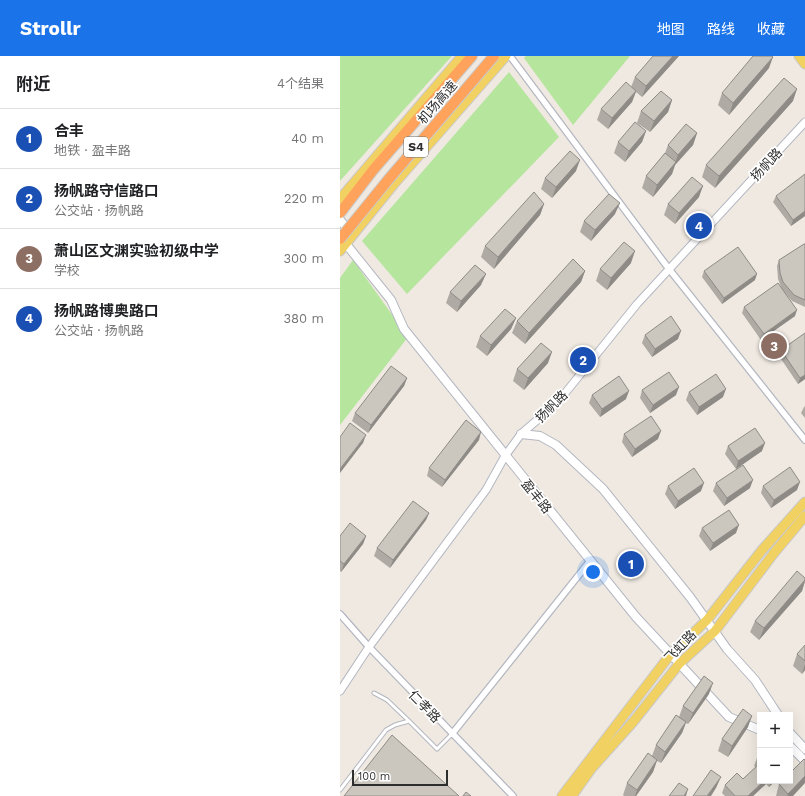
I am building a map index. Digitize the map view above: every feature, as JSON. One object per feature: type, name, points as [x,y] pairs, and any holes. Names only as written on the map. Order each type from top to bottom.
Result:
[{"type":"highway","name":"机场高速","points":[[340,212],[378,164],[472,56]]},
{"type":"highway","name":"机场高速","points":[[341,243],[388,180],[494,56]]},
{"type":"main road","points":[[340,200],[462,56]]},
{"type":"main road","points":[[341,243],[353,235],[394,184],[506,56]]},
{"type":"main road","points":[[799,56],[805,64]]},
{"type":"main road","points":[[340,220],[353,235]]},
{"type":"main road","name":"盈丰路","points":[[341,243],[391,300],[404,329],[636,617],[729,717],[757,729]]},
{"type":"main road","points":[[521,434],[540,436],[556,445],[603,489],[690,597],[727,650],[755,680],[776,712]]},
{"type":"main road","name":"飞虹路","points":[[562,796],[670,655],[707,620],[762,550],[805,502]]},
{"type":"main road","name":"飞虹路","points":[[572,796],[591,769],[633,722],[679,664],[715,631],[774,553],[805,516]]},
{"type":"main road","points":[[793,736],[805,749]]},
{"type":"main road","points":[[792,748],[805,761]]},
{"type":"street","points":[[510,56],[669,269],[805,440]]},
{"type":"street","name":"扬帆路","points":[[340,691],[369,647],[486,490],[505,456],[521,434],[558,402],[637,304],[805,122]]},
{"type":"street","points":[[452,734],[590,561]]},
{"type":"street","name":"仁孝路","points":[[340,614],[369,647],[513,796]]},
{"type":"lane","points":[[374,693],[386,700],[437,749],[452,734]]},
{"type":"lane","points":[[340,789],[386,730],[395,725],[409,721]]},
{"type":"green space","points":[[340,56],[452,56],[340,181]]},
{"type":"green space","points":[[526,56],[630,56],[573,125],[524,58]]},
{"type":"green space","points":[[509,72],[559,137],[407,294],[362,241]]},
{"type":"green space","points":[[353,260],[408,337],[340,425],[340,278]]},
{"type":"building","points":[[653,56],[673,56],[646,86],[635,77]]},
{"type":"building","points":[[753,56],[773,57],[733,103],[722,93]]},
{"type":"building","points":[[784,78],[797,89],[719,176],[706,165]]},
{"type":"building","points":[[626,82],[636,91],[612,118],[601,109]]},
{"type":"building","points":[[661,91],[672,100],[654,121],[641,111]]},
{"type":"building","points":[[635,122],[646,131],[629,151],[618,142]]},
{"type":"building","points":[[686,124],[697,133],[678,155],[668,145]]},
{"type":"building","points":[[570,151],[580,160],[556,187],[545,178]]},
{"type":"building","points":[[665,153],[676,162],[657,185],[646,176]]},
{"type":"building","points":[[805,174],[805,211],[793,220],[776,196]]},
{"type":"building","points":[[692,177],[703,186],[679,213],[668,204]]},
{"type":"building","points":[[534,192],[544,204],[498,257],[485,246]]},
{"type":"building","points":[[609,194],[620,203],[595,230],[584,221]]},
{"type":"building","points":[[624,242],[635,251],[611,278],[600,269]]},
{"type":"building","points":[[804,244],[805,300],[794,295],[783,282],[780,273],[779,260]]},
{"type":"building","points":[[738,247],[757,274],[724,298],[704,271]]},
{"type":"building","points":[[573,259],[585,271],[529,333],[517,321]]},
{"type":"building","points":[[475,265],[486,274],[461,301],[450,292]]},
{"type":"building","points":[[778,283],[797,310],[764,334],[744,307]]},
{"type":"building","points":[[505,309],[516,318],[491,345],[480,336]]},
{"type":"building","points":[[671,316],[681,331],[655,349],[645,335]]},
{"type":"building","points":[[805,333],[805,375],[800,378],[781,350]]},
{"type":"building","points":[[541,343],[552,352],[528,378],[517,369]]},
{"type":"building","points":[[391,366],[407,378],[371,425],[355,413]]},
{"type":"building","points":[[669,372],[679,387],[653,405],[642,390]]},
{"type":"building","points":[[716,374],[726,389],[699,407],[689,392]]},
{"type":"building","points":[[619,376],[629,391],[602,409],[592,395]]},
{"type":"building","points":[[651,416],[661,431],[635,449],[624,434]]},
{"type":"building","points":[[466,420],[481,432],[445,480],[429,468]]},
{"type":"building","points":[[350,423],[366,435],[340,469],[340,437]]},
{"type":"building","points":[[755,428],[765,443],[738,461],[728,446]]},
{"type":"building","points":[[743,465],[753,480],[727,498],[716,483]]},
{"type":"building","points":[[790,467],[800,482],[774,500],[763,486]]},
{"type":"building","points":[[694,468],[704,483],[678,501],[668,486]]},
{"type":"building","points":[[413,501],[429,513],[393,560],[377,548]]},
{"type":"building","points":[[729,510],[739,525],[713,543],[702,528]]},
{"type":"building","points":[[350,523],[366,536],[344,564],[340,561],[340,536]]},
{"type":"building","points":[[797,571],[805,578],[805,580],[764,628],[755,621]]},
{"type":"building","points":[[805,645],[805,661],[797,654]]},
{"type":"building","points":[[704,676],[713,683],[693,713],[683,706]]},
{"type":"building","points":[[743,709],[752,716],[732,746],[722,739]]},
{"type":"building","points":[[676,715],[686,722],[665,752],[656,745]]},
{"type":"building","points":[[392,735],[459,796],[344,796]]},
{"type":"building","points":[[648,753],[657,760],[637,790],[627,783]]},
{"type":"building","points":[[804,759],[805,760],[805,776],[788,794],[779,784],[793,784],[793,770]]},
{"type":"building","points":[[757,766],[757,784],[761,784],[748,796],[735,796],[725,785],[737,773],[743,779]]},
{"type":"building","points":[[711,770],[721,777],[707,796],[693,796]]},
{"type":"building","points":[[679,783],[688,789],[684,796],[669,796]]},
{"type":"building","points":[[466,792],[471,796],[463,796]]},
{"type":"place","name":"扬帆路博奥路口","points":[[699,226]]},
{"type":"place","name":"萧山区文渊实验初级中学","points":[[774,346]]},
{"type":"place","name":"扬帆路守信路口","points":[[583,360]]},
{"type":"place","name":"合丰","points":[[631,564]]}]
